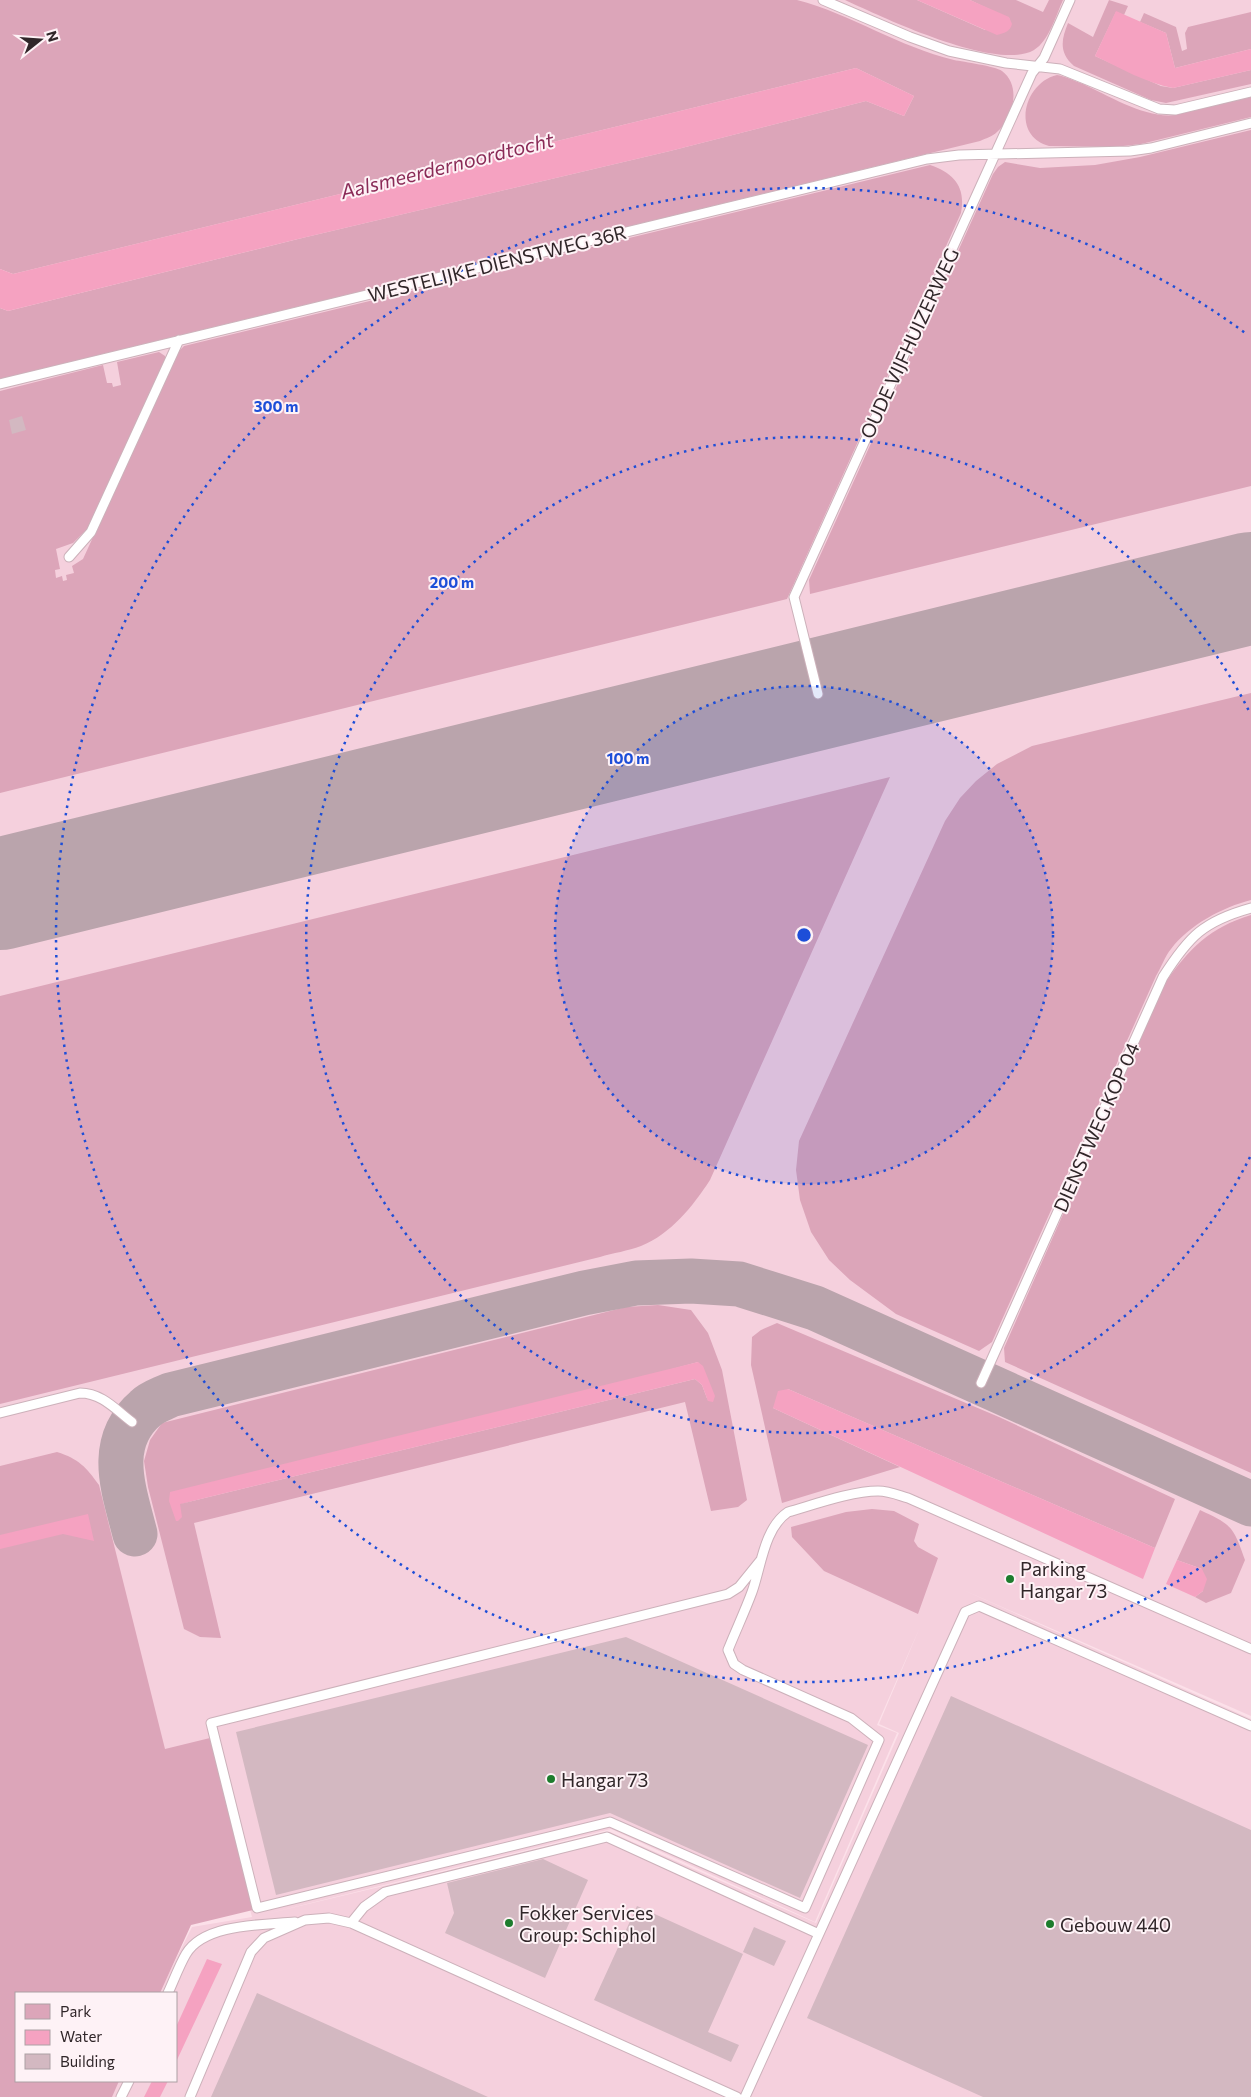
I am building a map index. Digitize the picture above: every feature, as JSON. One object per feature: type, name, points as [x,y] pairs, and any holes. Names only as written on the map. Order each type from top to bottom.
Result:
[{"type":"lane","points":[[823,0],[910,38],[949,51],[1006,63],[1065,70],[1149,106],[1163,110],[1175,110],[1251,92]]},
{"type":"lane","name":"OUDE VIJFHUIZERWEG","points":[[818,694],[794,597],[1032,73],[1044,58],[1070,0]]},
{"type":"lane","name":"WESTELIJKE DIENSTWEG 36R","points":[[0,384],[927,159],[945,156],[1130,151],[1151,148],[1251,123]]},
{"type":"lane","points":[[69,557],[91,532],[179,340]]},
{"type":"lane","name":"DIENSTWEG KOP 04","points":[[981,1383],[1163,977],[1177,954],[1196,933],[1217,920],[1251,908]]},
{"type":"lane","points":[[0,1413],[80,1393],[89,1393],[95,1394],[132,1422]]},
{"type":"lane","points":[[760,1560],[740,1587],[728,1594],[212,1723],[257,1908],[610,1822],[805,1908],[878,1740],[851,1718],[743,1670],[734,1664],[728,1650],[752,1591],[760,1560],[779,1518],[788,1512],[862,1493],[878,1491],[892,1493],[946,1514],[1251,1649]]},
{"type":"lane","points":[[744,2097],[965,1612],[979,1606],[1251,1726]]},
{"type":"lane","points":[[351,1923],[364,1907],[384,1892],[607,1837],[819,1934]]},
{"type":"lane","points":[[168,1992],[186,1953],[197,1942],[211,1934],[224,1930],[329,1918],[351,1923],[737,2097]]},
{"type":"lane","points":[[190,2097],[251,1952],[264,1938],[305,1920]]},
{"type":"lane","points":[[121,2097],[128,2082]]},
{"type":"shaded area","points":[[0,0],[1251,0],[1251,1716],[961,1589],[1251,1719],[1251,2097],[108,2097],[116,2082],[178,2082],[178,1992],[160,1992],[192,1927],[252,1917],[211,1755],[177,1763],[132,1741],[0,1535],[0,308],[8,311],[298,239],[13,274],[0,269]],"holes":[[[920,1627],[879,1724],[899,1733],[816,1923],[610,1832],[262,1915],[611,1829],[815,1922],[897,1733],[877,1725]]]},
{"type":"green space","points":[[0,0],[797,0],[837,13],[894,39],[934,54],[998,69],[1008,77],[1012,85],[1013,102],[1011,111],[1003,126],[993,135],[980,141],[0,379],[0,308],[8,311],[298,239],[670,151],[866,101],[904,116],[914,96],[856,68],[13,274],[0,269]]},
{"type":"green space","points":[[845,0],[917,0],[985,30],[1010,19],[970,0],[1016,0],[1043,12],[1049,0],[1063,0],[1052,27],[1039,46],[1034,50],[1017,55],[994,54],[940,40]]},
{"type":"green space","points":[[1109,0],[1128,6],[1124,15],[1116,12],[1095,56],[1161,86],[1173,88],[1251,70],[1251,84],[1166,103],[1151,100],[1074,66],[1066,56],[1063,46],[1068,23],[1093,37]]},
{"type":"green space","points":[[1251,12],[1251,49],[1175,68],[1166,33],[1140,22],[1144,13],[1176,27],[1182,51],[1187,49],[1185,33],[1188,27]]},
{"type":"green space","points":[[1057,75],[1066,77],[1152,114],[1175,115],[1251,97],[1251,117],[1141,144],[1114,147],[1049,146],[1037,140],[1029,132],[1026,110],[1036,88],[1045,80]]},
{"type":"green space","points":[[1251,130],[1251,486],[810,594],[809,580],[993,174],[998,167],[1005,162],[1040,168],[1095,165],[1140,157]]},
{"type":"green space","points":[[930,165],[946,172],[960,188],[962,196],[961,213],[787,599],[0,793],[0,391],[103,365],[107,383],[112,383],[113,387],[121,385],[117,362],[159,352],[165,356],[166,361],[88,528],[73,543],[56,549],[60,569],[55,570],[56,578],[62,576],[63,581],[67,580],[66,575],[74,573],[72,566],[83,559],[178,352],[184,346]]},
{"type":"green space","points":[[1251,693],[1251,900],[1229,907],[1207,918],[1178,940],[1167,955],[992,1342],[979,1351],[896,1314],[850,1280],[829,1260],[811,1232],[800,1200],[796,1170],[799,1141],[945,821],[960,798],[976,781],[997,764],[1032,746]]},
{"type":"green space","points":[[890,777],[710,1180],[689,1209],[672,1227],[652,1241],[626,1251],[0,1404],[0,996]]},
{"type":"green space","points":[[1251,915],[1251,1473],[1005,1362],[1004,1348],[1165,983],[1183,959],[1212,933],[1236,920]]},
{"type":"green space","points":[[658,1305],[691,1310],[708,1333],[722,1370],[747,1500],[738,1507],[711,1511],[685,1402],[194,1523],[221,1638],[200,1637],[184,1629],[148,1487],[144,1461],[150,1440],[162,1423],[626,1307]],"holes":[[[698,1362],[708,1401],[702,1385],[695,1379],[180,1504]]]},
{"type":"green space","points":[[777,1323],[999,1417],[1175,1499],[1155,1548],[788,1389],[773,1408],[900,1467],[782,1503],[751,1365],[752,1337],[761,1330]]},
{"type":"green space","points":[[57,1452],[81,1464],[99,1485],[165,1749],[210,1738],[253,1910],[191,1925],[160,1992],[15,1992],[15,2082],[119,2082],[112,2097],[0,2097],[0,1466]]},
{"type":"green space","points":[[872,1509],[894,1511],[919,1524],[914,1541],[918,1547],[938,1558],[918,1614],[824,1571],[792,1537],[791,1527],[846,1512]]},
{"type":"green space","points":[[1200,1510],[1219,1519],[1230,1528],[1245,1560],[1231,1593],[1206,1603],[1195,1597],[1203,1591],[1202,1569],[1177,1560]]},
{"type":"water","points":[[917,0],[970,0],[1009,17],[1012,24],[1004,33],[997,35]]},
{"type":"water","points":[[1116,11],[1166,33],[1175,68],[1251,49],[1251,70],[1173,88],[1133,75],[1095,56]]},
{"type":"water","points":[[856,68],[914,96],[904,116],[866,101],[670,151],[298,239],[8,311],[0,308],[0,269],[13,274]]},
{"type":"water","points":[[698,1362],[703,1366],[715,1396],[713,1402],[708,1401],[702,1385],[695,1379],[180,1504],[182,1517],[178,1521],[176,1521],[169,1501],[170,1492]]},
{"type":"water","points":[[788,1389],[1155,1548],[1143,1579],[773,1408],[778,1391]]},
{"type":"water","points":[[88,1514],[94,1541],[63,1534],[0,1549],[0,1535]]},
{"type":"water","points":[[1177,1560],[1202,1569],[1207,1579],[1203,1591],[1195,1597],[1166,1584]]},
{"type":"water","points":[[207,1959],[222,1964],[178,2058],[178,2023]]},
{"type":"water","points":[[152,2082],[168,2082],[160,2097],[144,2097]]},
{"type":"building","points":[[22,416],[26,430],[12,434],[9,420]]},
{"type":"building","name":"Hangar 73","points":[[626,1637],[868,1745],[800,1898],[610,1813],[276,1895],[236,1732]]},
{"type":"building","name":"Gebouw 440","points":[[951,1696],[1251,1830],[1251,2097],[983,2097],[807,2018]]},
{"type":"building","name":"Fokker Services Group: Schiphol","points":[[543,1859],[588,1880],[545,1978],[445,1933],[454,1913],[447,1883]]},
{"type":"building","points":[[637,1906],[743,1954],[708,2032],[739,2045],[731,2062],[594,2000]]},
{"type":"building","points":[[754,1927],[786,1941],[774,1966],[743,1952]]},
{"type":"building","points":[[257,1993],[488,2097],[211,2097]]},
{"type":"taxiway","points":[[135,1534],[126,1501],[121,1468],[125,1436],[133,1422],[146,1408],[170,1395],[584,1293],[636,1283],[691,1281],[739,1284],[815,1308],[1251,1504]]},
{"type":"runway","points":[[0,894],[1251,588]]},
{"type":"place","name":"Parking Hangar 73","points":[[1010,1579]]},
{"type":"place","name":"Hangar 73","points":[[551,1779]]},
{"type":"place","name":"Fokker Services Group: Schiphol","points":[[509,1923]]},
{"type":"place","name":"Gebouw 440","points":[[1050,1924]]},
{"type":"water label","name":"Aalsmeerdernoordtocht","points":[[447,165]]}]
